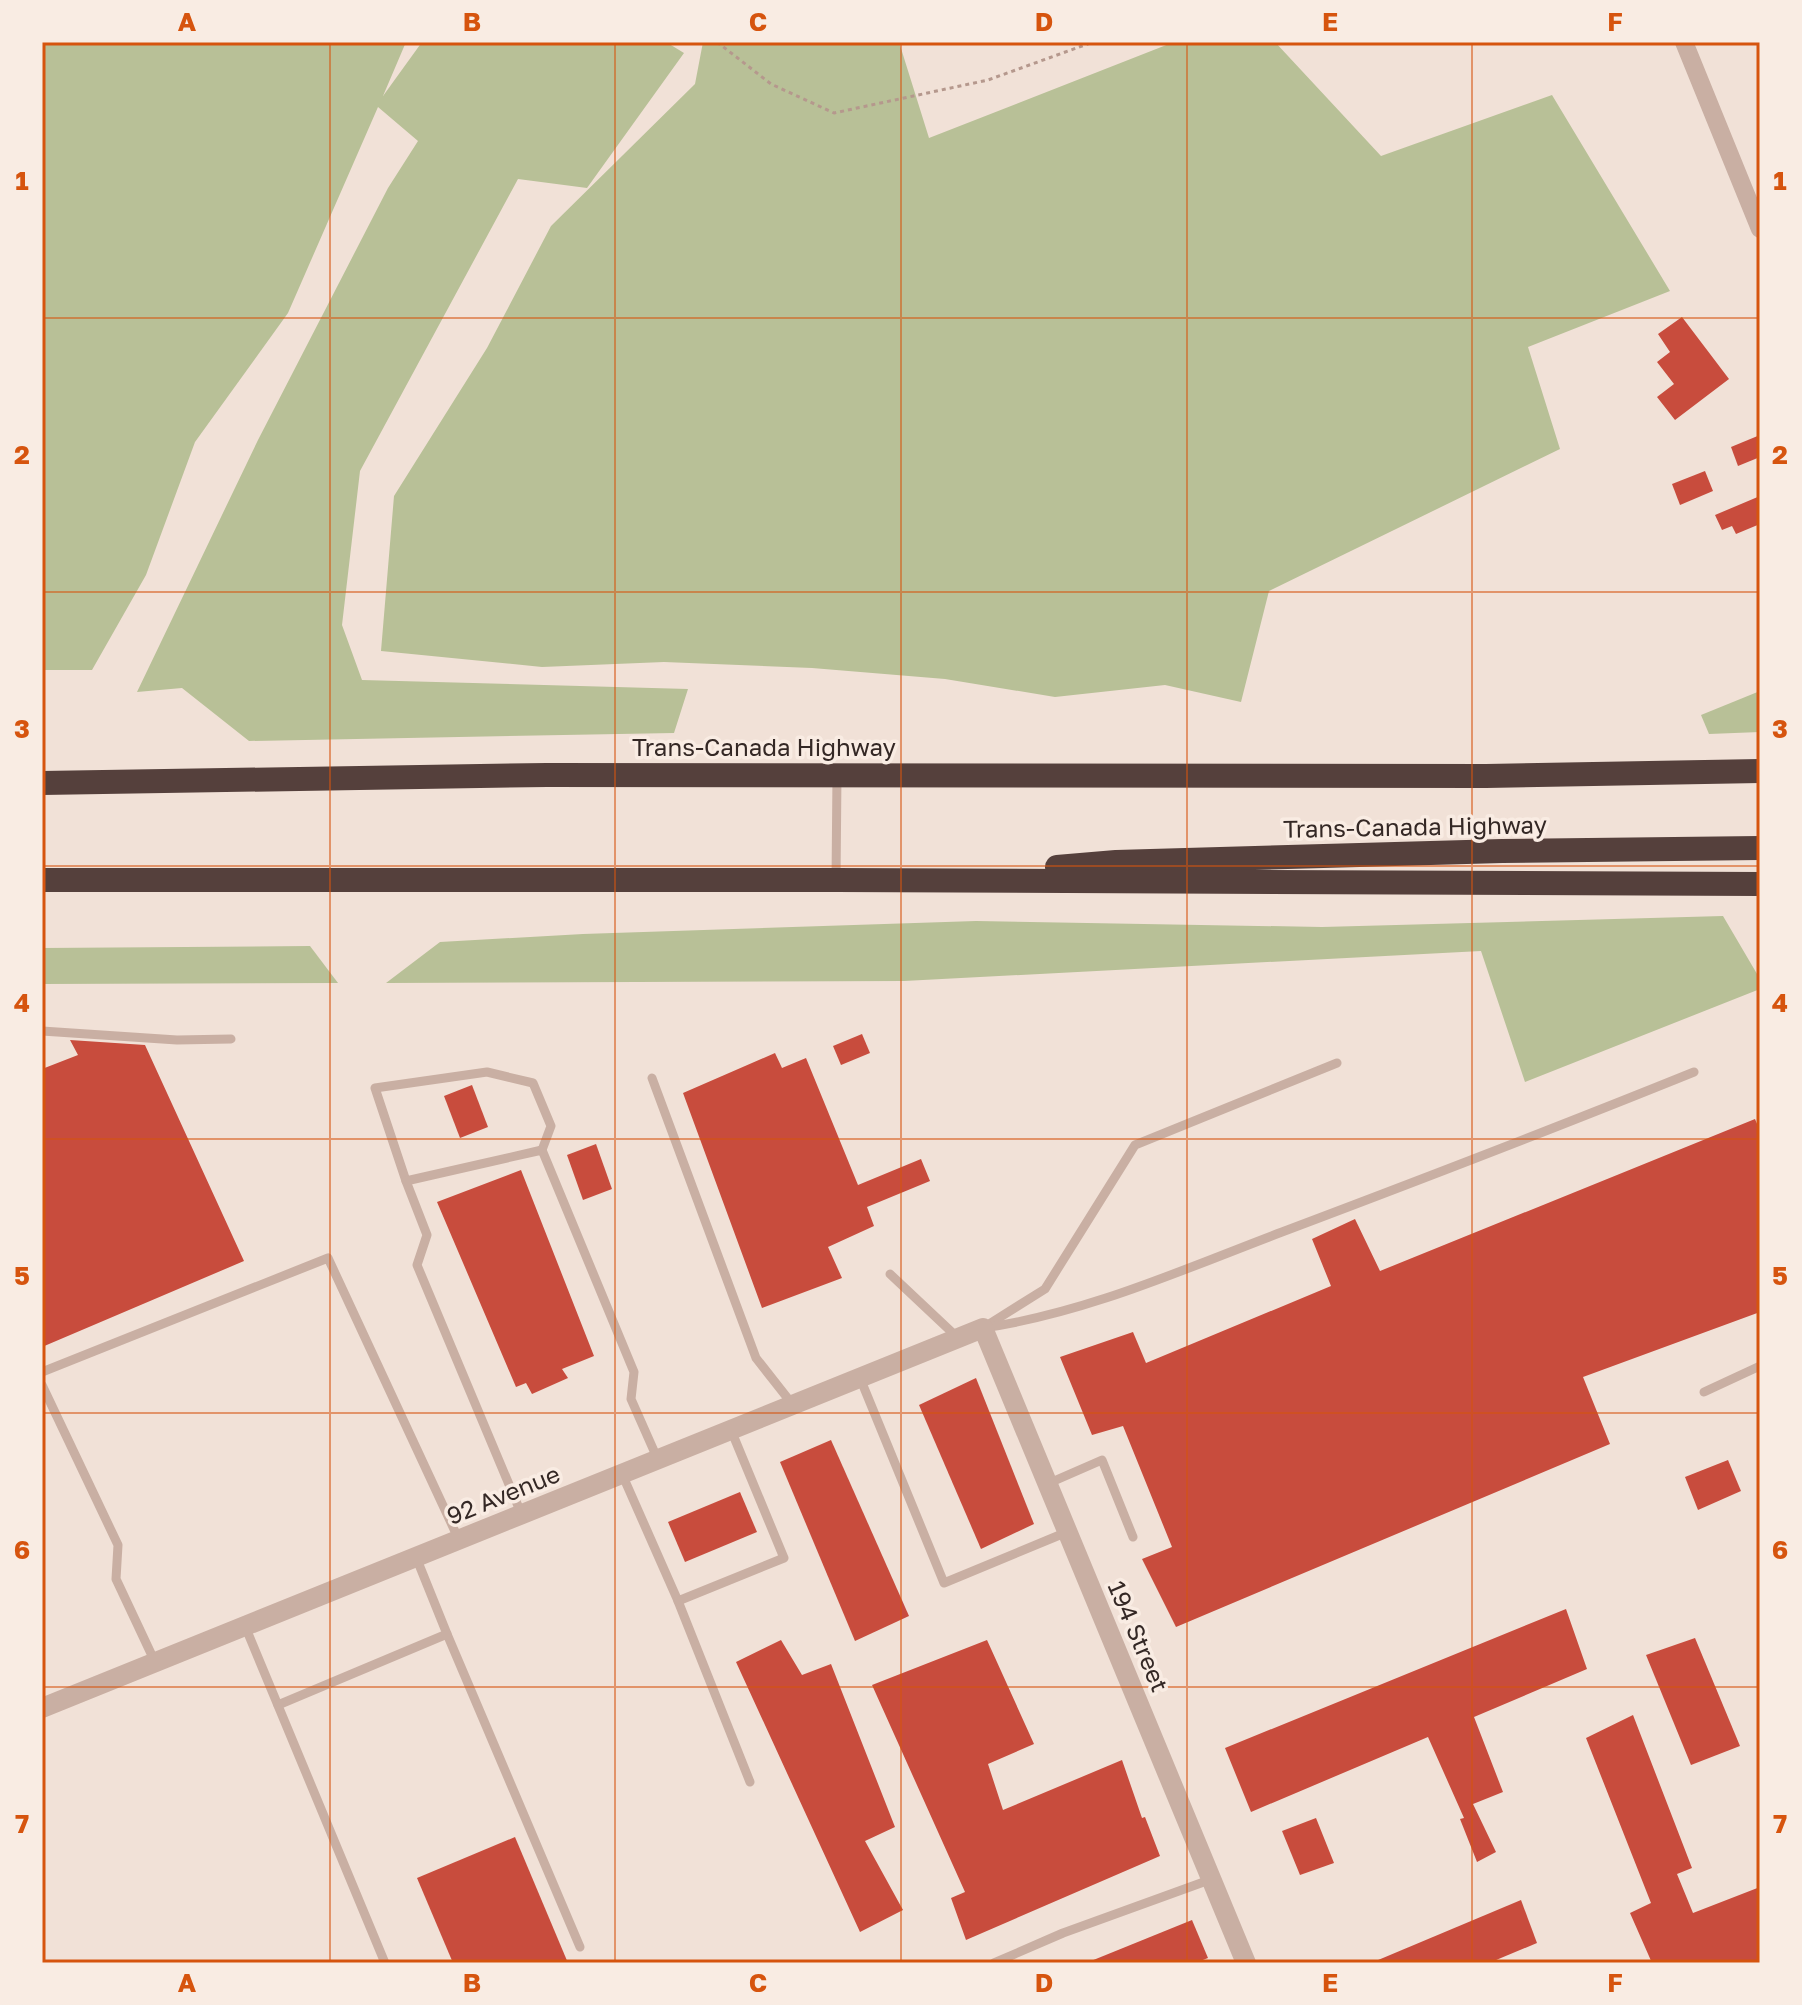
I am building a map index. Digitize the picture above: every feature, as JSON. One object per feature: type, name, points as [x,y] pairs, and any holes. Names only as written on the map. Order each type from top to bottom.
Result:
[{"type":"highway","name":"Trans-Canada Highway","points":[[42,783],[547,775],[1486,776],[1760,771]]},
{"type":"highway","name":"Trans-Canada Highway","points":[[1486,776],[1760,789]]},
{"type":"highway","name":"Trans-Canada Highway","points":[[880,880],[1116,862],[1502,851],[1760,848]]},
{"type":"highway","name":"Trans-Canada Highway","points":[[42,880],[1760,884]]},
{"type":"street","points":[[1684,42],[1760,229]]},
{"type":"street","name":"92 Avenue","points":[[42,1708],[983,1328]]},
{"type":"street","name":"194 Street","points":[[983,1328],[1246,1963]]},
{"type":"lane","points":[[836,880],[837,774]]},
{"type":"lane","points":[[42,1031],[177,1040],[231,1039]]},
{"type":"lane","points":[[983,1328],[1045,1289],[1135,1145],[1337,1063]]},
{"type":"lane","points":[[522,1514],[417,1265],[427,1235],[375,1088],[487,1072],[533,1083],[551,1126],[542,1150],[634,1372],[631,1399],[658,1460]]},
{"type":"lane","points":[[983,1328],[1034,1321],[1116,1295],[1546,1132],[1694,1072]]},
{"type":"lane","points":[[652,1078],[756,1358],[793,1405]]},
{"type":"lane","points":[[406,1181],[542,1150]]},
{"type":"lane","points":[[42,1372],[328,1258],[459,1540]]},
{"type":"lane","points":[[890,1274],[958,1338]]},
{"type":"lane","points":[[1704,1392],[1760,1366]]},
{"type":"lane","points":[[860,1378],[944,1583],[1067,1532]]},
{"type":"lane","points":[[42,1385],[118,1545],[116,1579],[155,1662]]},
{"type":"lane","points":[[678,1601],[784,1558],[731,1430]]},
{"type":"lane","points":[[1047,1484],[1102,1460],[1133,1537]]},
{"type":"lane","points":[[622,1474],[678,1601],[750,1782]]},
{"type":"lane","points":[[416,1557],[580,1947]]},
{"type":"lane","points":[[245,1626],[385,1963]]},
{"type":"lane","points":[[278,1705],[447,1634]]},
{"type":"lane","points":[[994,1963],[1063,1933],[1212,1879]]},
{"type":"path","points":[[717,42],[771,84],[834,113],[988,80],[1093,42]]},
{"type":"green space","points":[[42,42],[406,42],[383,96],[422,42],[666,42],[684,53],[587,188],[518,179],[360,471],[342,625],[362,680],[688,689],[674,733],[249,741],[182,688],[137,692],[258,440],[388,188],[418,141],[378,107],[288,313],[195,442],[146,575],[92,670],[42,670]]},
{"type":"green space","points":[[703,42],[899,42],[929,138],[1174,42],[1275,42],[1381,156],[1552,95],[1670,291],[1528,347],[1560,449],[1269,591],[1241,702],[1165,685],[1055,697],[945,679],[812,668],[664,662],[542,667],[381,651],[394,496],[487,348],[551,226],[695,84]]},
{"type":"green space","points":[[1760,691],[1760,732],[1709,734],[1701,715]]},
{"type":"green space","points":[[1723,916],[1760,979],[1760,989],[1525,1082],[1481,951],[904,981],[386,983],[440,942],[583,934],[976,921],[1322,927]]},
{"type":"green space","points":[[310,946],[338,983],[42,984],[42,948]]},
{"type":"building","points":[[1682,317],[1729,379],[1675,420],[1657,397],[1674,384],[1657,362],[1670,352],[1658,334]]},
{"type":"building","points":[[1760,435],[1760,457],[1738,466],[1731,447]]},
{"type":"building","points":[[1705,471],[1713,491],[1680,505],[1672,484]]},
{"type":"building","points":[[1760,496],[1760,524],[1736,534],[1732,526],[1722,530],[1715,515]]},
{"type":"building","points":[[862,1034],[870,1053],[841,1065],[833,1046]]},
{"type":"building","points":[[70,1040],[145,1045],[244,1261],[42,1347],[42,1069],[78,1055]]},
{"type":"building","points":[[775,1053],[782,1068],[806,1058],[858,1185],[921,1159],[930,1181],[867,1207],[874,1226],[828,1247],[842,1278],[762,1308],[683,1093]]},
{"type":"building","points":[[472,1085],[488,1127],[460,1138],[444,1096]]},
{"type":"building","points":[[1755,1119],[1760,1131],[1760,1312],[1583,1377],[1610,1444],[1176,1627],[1142,1559],[1172,1547],[1123,1426],[1092,1435],[1060,1357],[1133,1332],[1146,1363],[1331,1286],[1312,1239],[1355,1219],[1380,1271]]},
{"type":"building","points":[[596,1144],[612,1189],[583,1200],[567,1155]]},
{"type":"building","points":[[521,1170],[594,1356],[562,1369],[568,1378],[532,1394],[526,1383],[516,1387],[437,1202]]},
{"type":"building","points":[[976,1378],[1034,1524],[981,1549],[919,1405]]},
{"type":"building","points":[[831,1440],[909,1616],[855,1641],[780,1462]]},
{"type":"building","points":[[1728,1460],[1741,1491],[1698,1510],[1685,1477]]},
{"type":"building","points":[[740,1492],[757,1532],[685,1562],[668,1522]]},
{"type":"building","points":[[1566,1609],[1587,1669],[1474,1717],[1503,1792],[1473,1804],[1496,1852],[1477,1862],[1460,1819],[1464,1818],[1428,1737],[1251,1812],[1225,1748]]},
{"type":"building","points":[[1695,1638],[1740,1746],[1691,1765],[1646,1655]]},
{"type":"building","points":[[781,1640],[802,1675],[831,1664],[895,1827],[865,1841],[903,1910],[860,1932],[736,1662]]},
{"type":"building","points":[[987,1640],[1034,1744],[988,1764],[1003,1810],[1122,1760],[1142,1818],[1145,1817],[1160,1856],[966,1940],[951,1898],[965,1892],[872,1685]]},
{"type":"building","points":[[1633,1715],[1692,1868],[1677,1874],[1693,1913],[1760,1887],[1760,1963],[1652,1963],[1630,1913],[1651,1903],[1586,1738]]},
{"type":"building","points":[[1316,1818],[1334,1863],[1300,1875],[1282,1831]]},
{"type":"building","points":[[515,1837],[568,1963],[453,1963],[417,1878]]},
{"type":"building","points":[[1521,1900],[1537,1943],[1489,1963],[1371,1963]]},
{"type":"building","points":[[1192,1920],[1208,1958],[1195,1963],[1086,1963]]}]
